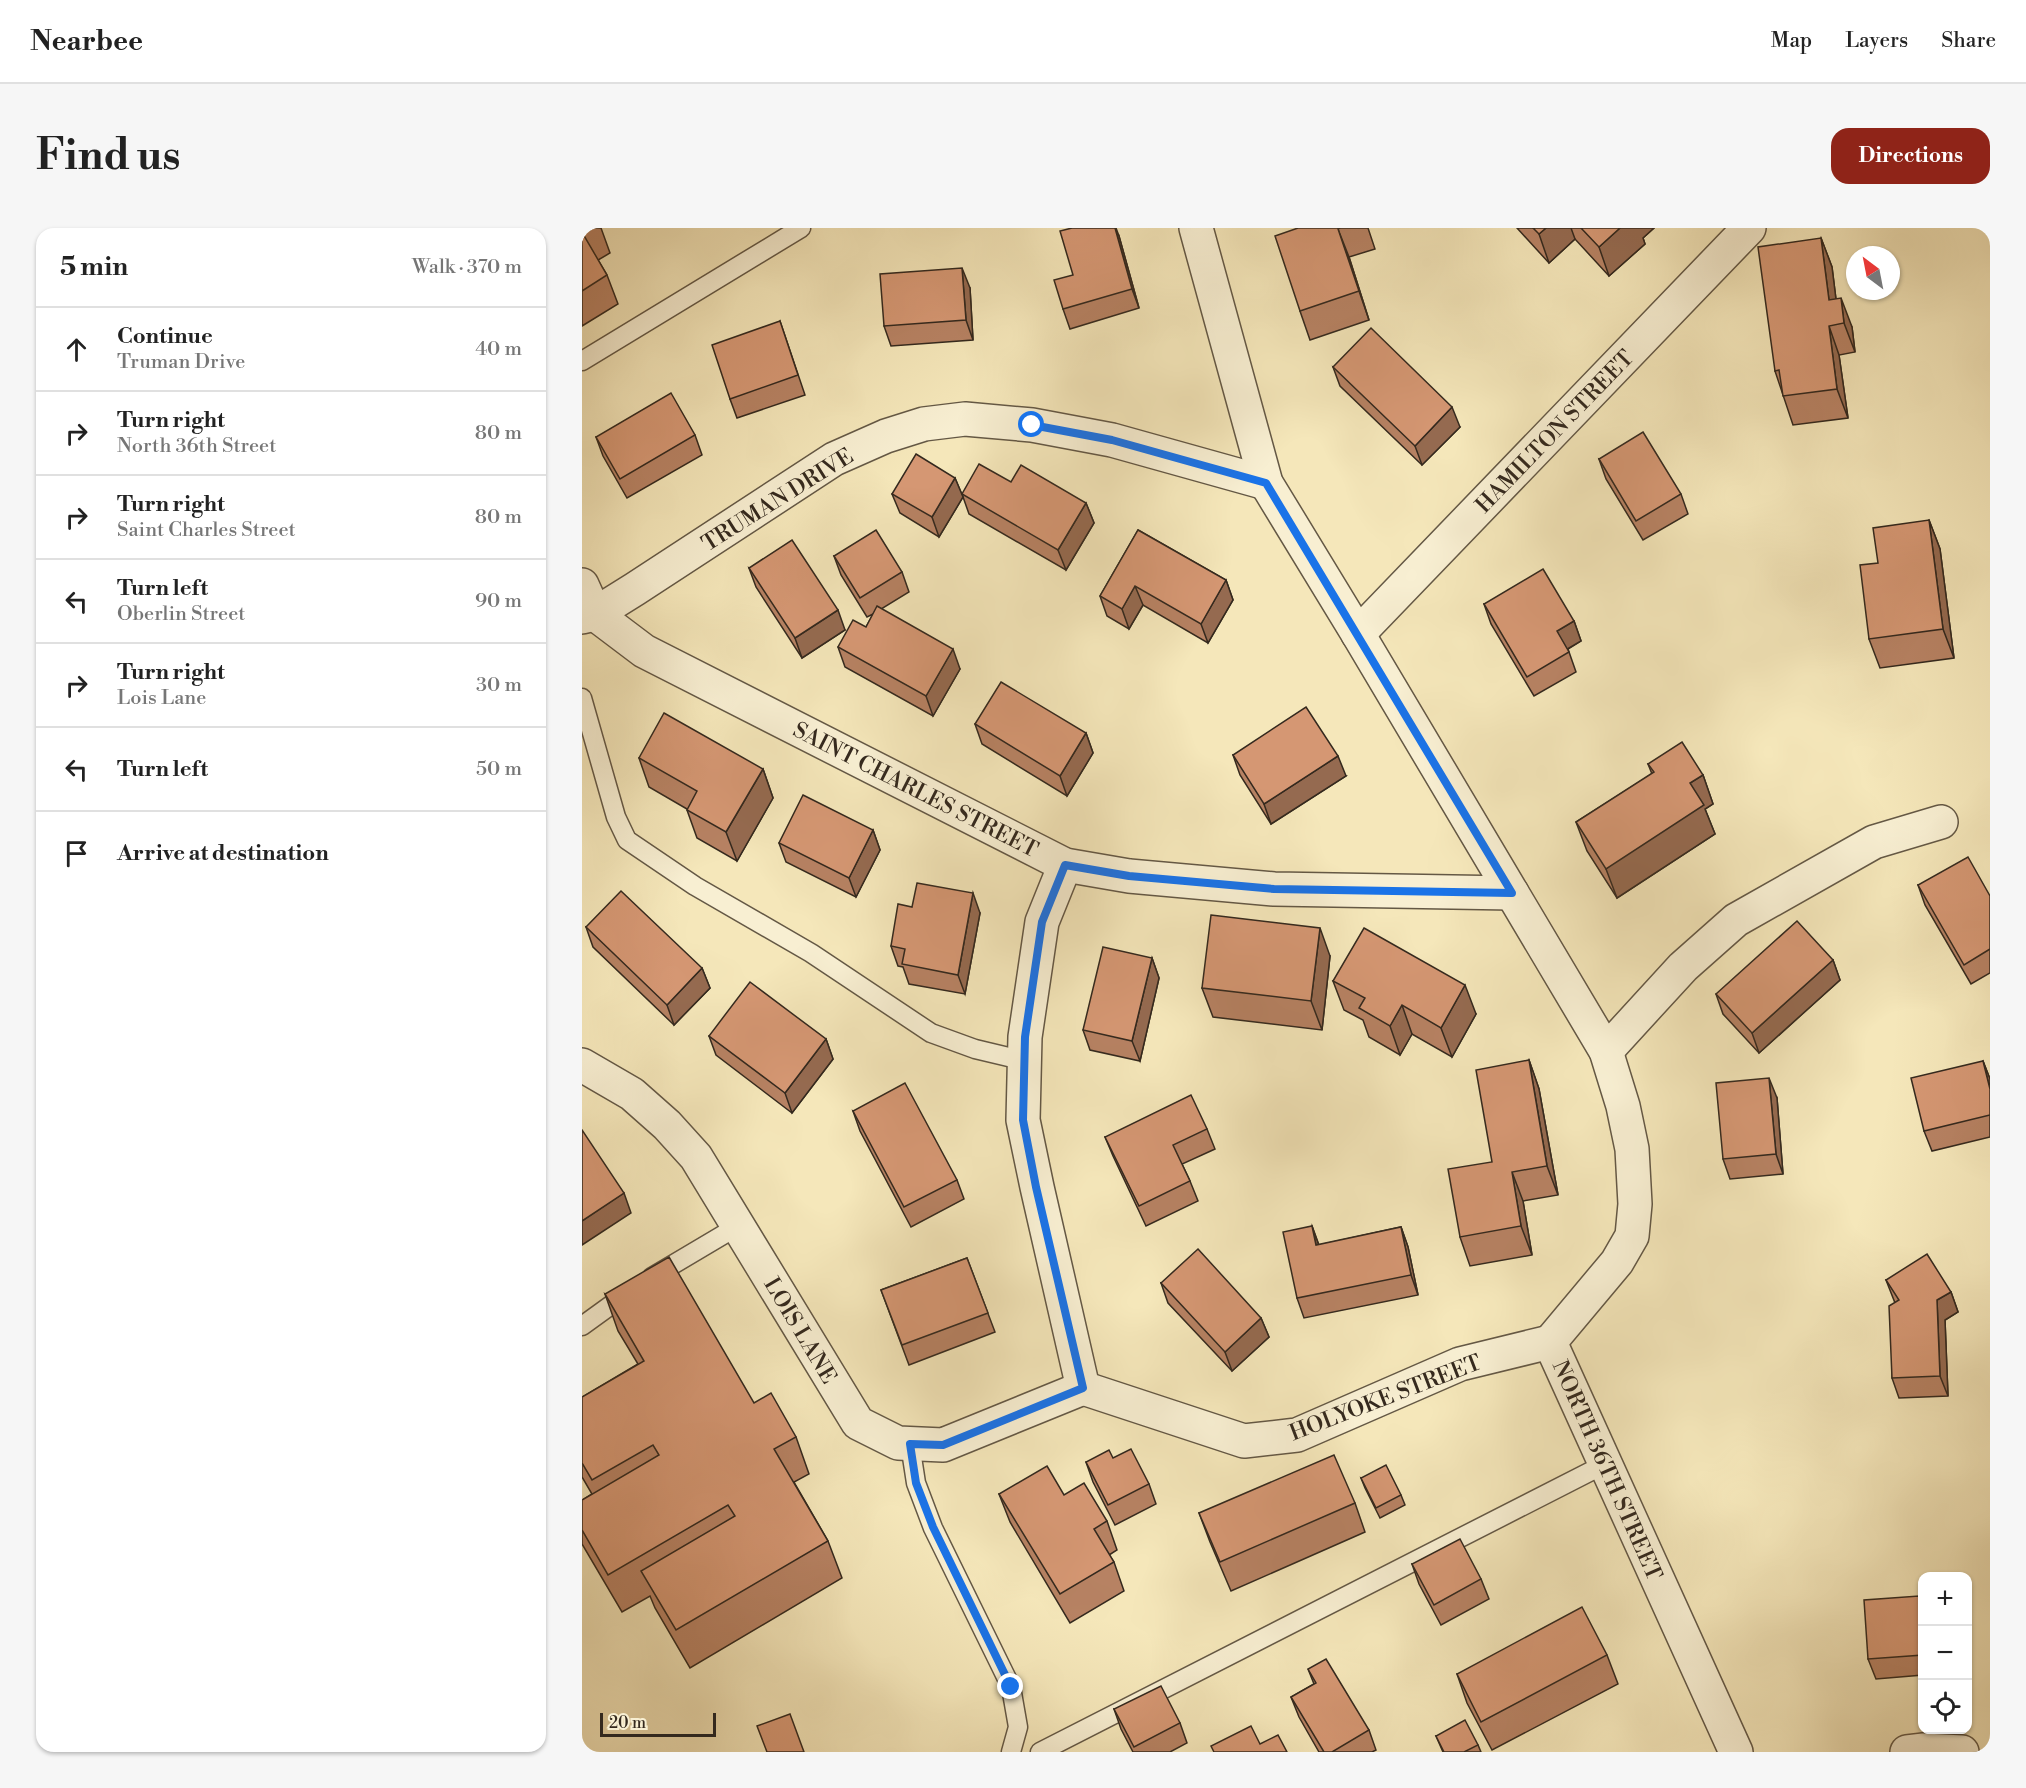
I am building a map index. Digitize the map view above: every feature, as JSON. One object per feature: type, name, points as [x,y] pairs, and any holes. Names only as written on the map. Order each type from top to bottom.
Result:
[{"type":"street","name":"NORTH 36TH STREET","points":[[1196,228],[1266,483],[1606,1051],[1623,1106],[1632,1149],[1635,1204],[1632,1236],[1617,1262],[1550,1342],[1736,1752]]},
{"type":"street","name":"HAMILTON STREET","points":[[1358,634],[1749,228]]},
{"type":"street","name":"TRUMAN DRIVE","points":[[588,616],[834,459],[886,436],[924,424],[965,419],[1032,425],[1112,440],[1266,483]]},
{"type":"street","name":"SAINT CHARLES STREET","points":[[582,585],[588,616],[644,651],[1065,865],[1129,876],[1274,889],[1512,893]]},
{"type":"street","points":[[1606,1051],[1683,967],[1736,920],[1874,842],[1941,822]]},
{"type":"street","points":[[1065,865],[1042,922],[1025,1037],[1023,1120],[1036,1187],[1083,1388]]},
{"type":"street","name":"LOIS LANE","points":[[582,1065],[632,1094],[667,1125],[696,1157],[858,1423],[898,1443],[943,1445],[1083,1388]]},
{"type":"street","name":"HOLYOKE STREET","points":[[1083,1388],[1244,1441],[1297,1435],[1460,1364],[1550,1342]]},
{"type":"street","points":[[1907,1752],[1924,1750],[1962,1752]]},
{"type":"lane","points":[[582,361],[801,228]]},
{"type":"lane","points":[[582,698],[616,817],[627,840],[695,886],[811,953],[931,1033],[975,1049],[1025,1061]]},
{"type":"lane","points":[[582,1326],[669,1265],[738,1226]]},
{"type":"lane","points":[[910,1444],[916,1483],[933,1527],[1011,1687],[1018,1727],[1011,1752]]},
{"type":"lane","points":[[1040,1752],[1605,1464]]},
{"type":"building","points":[[582,228],[593,228],[583,234],[607,275],[582,291]]},
{"type":"building","points":[[1072,228],[1115,228],[1132,289],[1063,309],[1054,280],[1073,275],[1060,231]]},
{"type":"building","points":[[1298,228],[1340,228],[1338,229],[1359,291],[1300,311],[1275,236]]},
{"type":"building","points":[[1533,228],[1546,228],[1539,234]]},
{"type":"building","points":[[1581,228],[1620,228],[1599,247]]},
{"type":"building","points":[[1821,238],[1829,300],[1841,298],[1844,323],[1829,326],[1837,389],[1783,396],[1779,370],[1775,371],[1758,247]]},
{"type":"building","points":[[962,268],[966,320],[884,326],[880,274]]},
{"type":"building","points":[[780,321],[798,375],[730,399],[712,345]]},
{"type":"building","points":[[1371,328],[1452,407],[1415,446],[1333,367]]},
{"type":"building","points":[[671,393],[695,435],[620,479],[596,437]]},
{"type":"building","points":[[1643,432],[1681,494],[1636,521],[1599,459]]},
{"type":"building","points":[[916,454],[955,478],[932,517],[892,494]]},
{"type":"building","points":[[979,464],[1011,482],[1021,465],[1086,503],[1058,550],[962,494]]},
{"type":"building","points":[[1929,520],[1943,629],[1869,639],[1860,565],[1878,563],[1873,528]]},
{"type":"building","points":[[876,530],[902,572],[860,598],[834,556]]},
{"type":"building","points":[[1138,530],[1226,580],[1201,624],[1135,586],[1122,609],[1100,596]]},
{"type":"building","points":[[792,540],[838,610],[795,638],[749,568]]},
{"type":"building","points":[[1543,569],[1574,621],[1557,631],[1569,652],[1527,677],[1484,604]]},
{"type":"building","points":[[877,606],[953,649],[926,696],[838,647],[853,620],[866,627]]},
{"type":"building","points":[[1001,682],[1086,733],[1060,776],[975,724]]},
{"type":"building","points":[[1306,707],[1338,756],[1264,804],[1233,755]]},
{"type":"building","points":[[664,713],[763,769],[726,832],[687,810],[697,791],[639,758]]},
{"type":"building","points":[[1682,742],[1703,775],[1690,783],[1704,805],[1606,869],[1576,822],[1654,772],[1648,764]]},
{"type":"building","points":[[803,795],[873,830],[849,878],[779,843]]},
{"type":"building","points":[[1968,857],[1990,896],[1990,949],[1964,965],[1918,885]]},
{"type":"building","points":[[917,883],[973,893],[958,975],[902,964],[905,949],[891,946],[898,904],[912,907]]},
{"type":"building","points":[[621,891],[702,968],[667,1005],[586,927]]},
{"type":"building","points":[[1211,915],[1320,928],[1311,1001],[1202,988]]},
{"type":"building","points":[[1797,921],[1833,960],[1752,1033],[1716,994]]},
{"type":"building","points":[[1364,928],[1465,985],[1441,1028],[1402,1005],[1390,1026],[1359,1008],[1365,998],[1333,981]]},
{"type":"building","points":[[1103,947],[1152,958],[1132,1041],[1083,1030]]},
{"type":"building","points":[[750,982],[826,1039],[785,1093],[709,1036]]},
{"type":"building","points":[[1529,1060],[1547,1166],[1512,1172],[1521,1226],[1460,1237],[1448,1169],[1492,1162],[1476,1070]]},
{"type":"building","points":[[1983,1061],[1990,1089],[1990,1115],[1924,1131],[1911,1078]]},
{"type":"building","points":[[1769,1078],[1776,1154],[1723,1159],[1716,1083]]},
{"type":"building","points":[[905,1083],[957,1180],[904,1207],[853,1111]]},
{"type":"building","points":[[1191,1095],[1207,1129],[1173,1145],[1190,1181],[1139,1206],[1105,1137]]},
{"type":"building","points":[[582,1130],[624,1193],[582,1221]]},
{"type":"building","points":[[1312,1226],[1316,1245],[1401,1227],[1411,1275],[1297,1298],[1283,1232]]},
{"type":"building","points":[[1198,1249],[1261,1318],[1225,1352],[1161,1283]]},
{"type":"building","points":[[1927,1254],[1951,1292],[1937,1300],[1940,1376],[1892,1378],[1889,1306],[1899,1300],[1886,1280]]},
{"type":"building","points":[[669,1257],[754,1403],[771,1393],[796,1437],[774,1449],[828,1541],[676,1630],[641,1571],[735,1516],[728,1505],[608,1575],[582,1530],[582,1500],[659,1455],[653,1445],[592,1480],[582,1463],[582,1397],[644,1361],[605,1294]]},
{"type":"building","points":[[967,1258],[988,1313],[902,1345],[881,1290]]},
{"type":"building","points":[[1131,1449],[1149,1484],[1108,1505],[1086,1462],[1109,1450],[1113,1458]]},
{"type":"building","points":[[1334,1455],[1355,1503],[1220,1562],[1199,1513]]},
{"type":"building","points":[[1386,1465],[1401,1495],[1376,1508],[1361,1478]]},
{"type":"building","points":[[1047,1466],[1064,1495],[1084,1483],[1107,1521],[1094,1529],[1114,1562],[1060,1594],[999,1494]]},
{"type":"building","points":[[1460,1539],[1481,1579],[1434,1605],[1412,1564]]},
{"type":"building","points":[[1918,1596],[1918,1655],[1868,1659],[1864,1600]]},
{"type":"building","points":[[1582,1607],[1607,1655],[1481,1722],[1457,1674]]},
{"type":"building","points":[[1326,1659],[1369,1730],[1332,1752],[1324,1752],[1291,1697],[1316,1683],[1308,1669]]},
{"type":"building","points":[[1161,1686],[1180,1723],[1134,1747],[1114,1709]]},
{"type":"building","points":[[790,1714],[804,1752],[767,1752],[757,1726]]},
{"type":"building","points":[[1465,1720],[1478,1745],[1464,1752],[1444,1752],[1436,1736]]},
{"type":"building","points":[[1251,1726],[1260,1744],[1278,1735],[1287,1752],[1214,1752],[1211,1746]]},
{"type":"route","points":[[1011,1687],[933,1527],[916,1483],[910,1444],[943,1445],[1083,1388],[1036,1187],[1023,1120],[1025,1037],[1042,922],[1065,865],[1129,876],[1274,889],[1512,893],[1266,483],[1112,440],[1032,425]]}]
